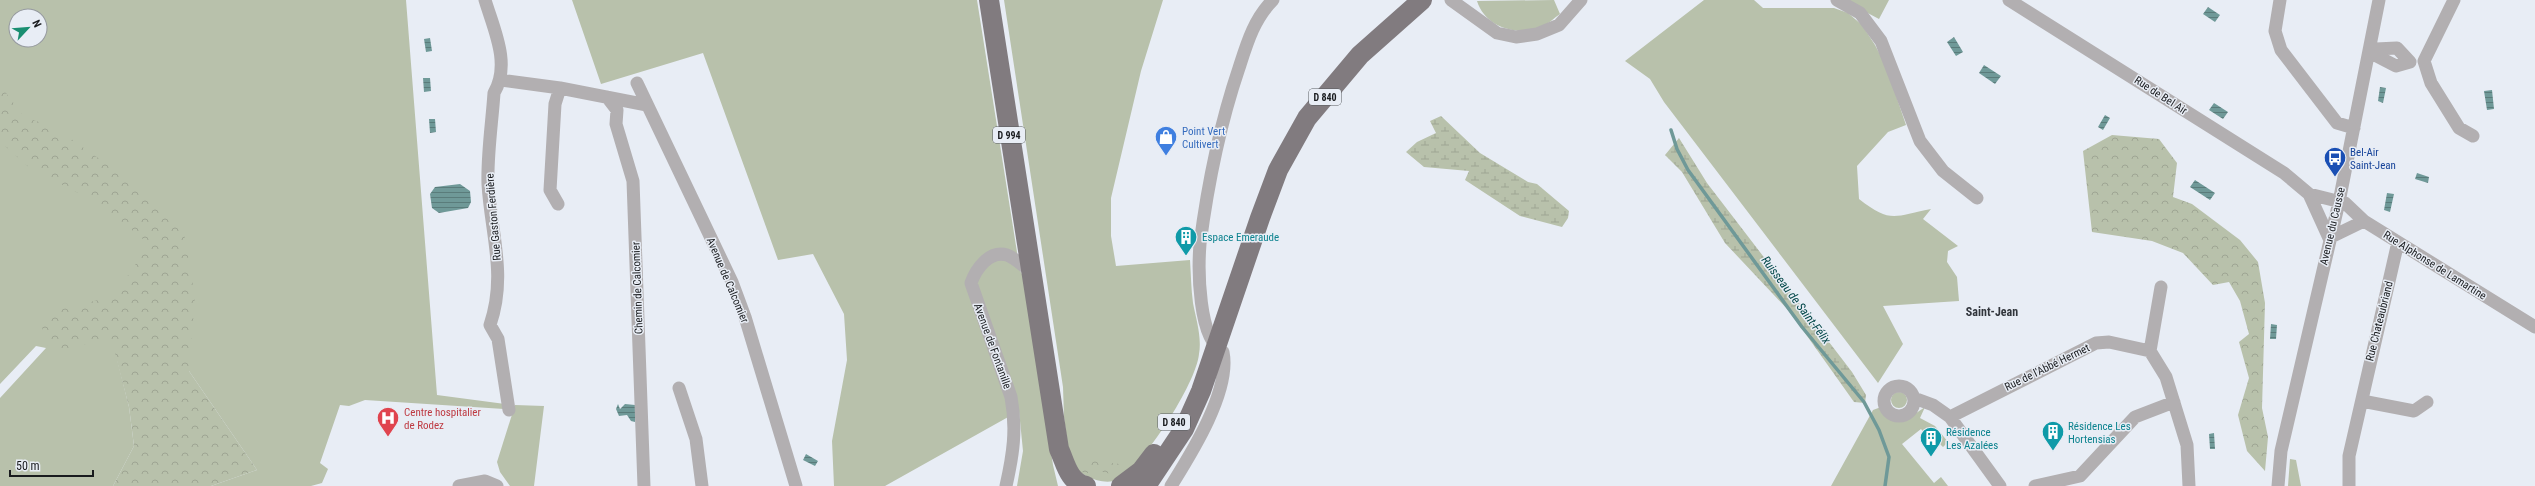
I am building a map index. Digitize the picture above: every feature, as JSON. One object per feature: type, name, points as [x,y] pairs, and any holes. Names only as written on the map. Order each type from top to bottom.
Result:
[{"type":"main road","name":"D 994","points":[[989,0],[1030,271],[1059,449],[1070,476],[1080,484],[1086,486]]},
{"type":"main road","name":"D 840","points":[[1146,486],[1184,430],[1202,391],[1276,177],[1307,118],[1360,55],[1422,0]]},
{"type":"main road","name":"D 840","points":[[1120,486],[1141,471],[1157,451],[1216,349]]},
{"type":"main road","name":"D 994","points":[[1059,449],[1058,462],[1063,486]]},
{"type":"street","points":[[486,0],[502,62],[501,80],[560,88],[647,105]]},
{"type":"street","points":[[1174,485],[1197,445],[1214,406],[1225,363],[1222,352],[1216,349],[1202,308],[1199,263],[1204,217],[1222,120],[1251,32],[1265,8],[1272,0]]},
{"type":"street","points":[[1459,2],[1497,33],[1516,37],[1537,34],[1559,25],[1581,0]]},
{"type":"street","points":[[1837,0],[1860,13],[1881,41],[1920,141],[1943,171],[1977,198]]},
{"type":"street","name":"Rue de Bel Air","points":[[2009,0],[2281,171],[2309,194],[2338,202]]},
{"type":"street","points":[[2280,0],[2275,32],[2281,50],[2338,123],[2354,128]]},
{"type":"street","name":"Avenue du Causse","points":[[2278,486],[2281,451],[2338,202],[2379,0]]},
{"type":"street","points":[[2454,0],[2424,61],[2430,83],[2458,128],[2473,136]]},
{"type":"street","points":[[2369,52],[2396,66],[2410,62],[2424,61]]},
{"type":"street","name":"Rue Gaston Ferdière","points":[[501,80],[494,93],[488,183],[497,253],[498,303],[490,325],[498,340],[509,410]]},
{"type":"street","name":"Avenue de Calcomier","points":[[637,83],[732,282],[745,317],[796,486]]},
{"type":"street","points":[[558,204],[550,190],[555,104],[560,88]]},
{"type":"street","name":"Chemin de Calcomier","points":[[606,97],[618,110],[616,124],[633,181],[644,486]]},
{"type":"street","name":"Rue de Bel Air","points":[[2309,194],[2329,238]]},
{"type":"street","name":"Rue Alphonse de Lamartine","points":[[2338,202],[2345,203],[2364,221],[2535,327]]},
{"type":"street","points":[[2329,238],[2364,221]]},
{"type":"street","name":"Rue Chateaubriand","points":[[2349,486],[2349,456],[2362,401],[2368,366],[2398,242]]},
{"type":"street","name":"Avenue de Fontanille","points":[[1006,486],[1014,449],[1014,416],[1011,397],[971,283],[982,263],[996,255],[1007,256],[1030,271]]},
{"type":"street","points":[[2161,287],[2150,351],[2166,378],[2187,445],[2189,486]]},
{"type":"street","name":"Rue de l'Abbé Hermet","points":[[1950,417],[2096,343],[2109,342],[2150,351]]},
{"type":"street","points":[[679,388],[696,440],[702,486]]},
{"type":"street","points":[[1914,398],[1933,405],[1950,417],[2000,486]]},
{"type":"street","points":[[2362,401],[2414,411],[2427,402]]},
{"type":"street","points":[[2035,486],[2080,476],[2135,416],[2174,402]]},
{"type":"street","points":[[459,486],[485,481],[497,486]]},
{"type":"green space","points":[[0,0],[406,0],[437,395],[505,404],[504,409],[365,400],[349,406],[340,405],[320,463],[328,469],[322,483],[311,486],[211,486],[257,470],[189,371],[117,359],[129,407],[134,446],[113,486],[0,486],[0,398],[46,348],[36,346],[0,384]]},
{"type":"green space","points":[[572,0],[977,0],[1020,271],[1024,277],[1053,465],[1058,486],[1017,486],[1023,451],[1019,411],[885,486],[834,486],[832,441],[847,360],[844,314],[813,254],[778,260],[703,53],[601,84]]},
{"type":"green space","points":[[1004,0],[1163,0],[1141,71],[1111,198],[1111,236],[1116,266],[1190,260],[1192,298],[1200,348],[1196,367],[1179,403],[1141,458],[1118,480],[1105,482],[1092,478],[1080,472],[1070,464],[1064,417],[1063,387]]},
{"type":"green space","points":[[1554,0],[1560,14],[1542,27],[1522,31],[1503,28],[1494,23],[1481,10],[1477,1]]},
{"type":"green space","points":[[1704,0],[1754,0],[1763,8],[1834,8],[1848,13],[1862,25],[1886,66],[1906,125],[1888,132],[1857,166],[1859,199],[1879,212],[1893,216],[1900,216],[1931,209],[1923,219],[1958,246],[1948,251],[1947,262],[1957,277],[1959,301],[1883,306],[1903,344],[1878,383],[1664,102],[1650,79],[1625,61]]},
{"type":"green space","points":[[1843,0],[1889,0],[1879,19]]},
{"type":"green space","points":[[0,85],[24,117],[54,127],[155,198],[183,227],[195,297],[189,371],[257,470],[211,486],[113,486],[134,446],[129,407],[111,338],[53,352],[48,346],[38,315],[114,296],[149,244],[100,204],[31,169],[4,145],[0,135]]},
{"type":"green space","points":[[1441,116],[1480,153],[1528,182],[1537,184],[1569,211],[1568,218],[1562,227],[1520,216],[1465,180],[1469,171],[1424,167],[1406,152],[1417,142],[1436,133],[1430,121]]},
{"type":"green space","points":[[2112,135],[2159,139],[2177,163],[2173,197],[2192,204],[2240,240],[2258,262],[2265,303],[2262,408],[2268,437],[2265,471],[2247,451],[2238,415],[2249,378],[2239,342],[2249,334],[2240,301],[2229,282],[2213,285],[2183,253],[2152,241],[2092,232],[2083,151]]},
{"type":"green space","points":[[1679,138],[1707,183],[1852,372],[1866,395],[1865,403],[1854,402],[1790,312],[1725,243],[1682,172],[1665,155]]},
{"type":"green space","points":[[1896,392],[1902,392],[1907,397],[1905,406],[1902,408],[1896,408],[1891,403],[1891,397]]},
{"type":"green space","points":[[515,405],[544,406],[534,486],[510,486],[500,472],[497,462]]},
{"type":"green space","points":[[1881,407],[1893,420],[1909,418],[1925,407],[1920,418],[1935,426],[1948,442],[1943,447],[1940,444],[1936,447],[1921,429],[1902,444],[1934,483],[1941,477],[1948,486],[1831,486],[1873,410]]},
{"type":"green space","points":[[1087,457],[1094,461],[1120,464],[1120,473],[1111,474],[1098,471],[1084,473],[1082,472]]},
{"type":"green space","points":[[2290,459],[2296,460],[2301,486],[2288,486]]},
{"type":"shaded area","points":[[2208,7],[2220,15],[2215,22],[2203,14]]},
{"type":"shaded area","points":[[1954,37],[1963,52],[1956,56],[1947,42]]},
{"type":"shaded area","points":[[430,38],[432,51],[426,52],[424,39]]},
{"type":"shaded area","points":[[1984,65],[2001,76],[1995,84],[1979,73]]},
{"type":"shaded area","points":[[423,78],[430,78],[431,91],[424,92]]},
{"type":"shaded area","points":[[2380,87],[2386,88],[2383,103],[2378,101]]},
{"type":"shaded area","points":[[2492,90],[2494,109],[2487,110],[2484,91]]},
{"type":"shaded area","points":[[2214,103],[2228,112],[2223,119],[2209,110]]},
{"type":"shaded area","points":[[2105,115],[2110,118],[2103,130],[2098,127]]},
{"type":"shaded area","points":[[429,119],[435,119],[436,132],[430,133]]},
{"type":"shaded area","points":[[2417,173],[2429,177],[2428,183],[2415,179]]},
{"type":"shaded area","points":[[2195,180],[2215,193],[2210,200],[2190,187]]},
{"type":"shaded area","points":[[460,184],[470,191],[471,202],[468,208],[439,213],[432,208],[430,194],[435,187]]},
{"type":"shaded area","points":[[2387,193],[2394,194],[2390,212],[2384,210]]},
{"type":"shaded area","points":[[2271,324],[2277,325],[2276,339],[2270,339]]},
{"type":"shaded area","points":[[618,404],[620,409],[625,404],[635,405],[635,422],[631,421],[627,415],[619,416],[616,409]]},
{"type":"shaded area","points":[[2214,433],[2215,449],[2210,449],[2209,434]]},
{"type":"shaded area","points":[[806,454],[818,461],[815,466],[803,460]]},
{"type":"waterway","name":"Ruisseau de Saint-Félix","points":[[1671,130],[1677,149],[1688,170],[1802,327],[1864,402],[1879,430],[1889,457],[1885,486]]},
{"type":"place","name":"Point Vert Cultivert","points":[[1166,156]]},
{"type":"place","name":"Bel-Air Saint-Jean","points":[[2335,178]]},
{"type":"place","name":"Espace Emeraude","points":[[1186,256]]},
{"type":"place","name":"Centre hospitalier de Rodez","points":[[388,438]]},
{"type":"place","name":"Résidence Les Hortensias","points":[[2053,452]]},
{"type":"place","name":"Résidence Les Azalées","points":[[1931,458]]},
{"type":"district","name":"Saint-Jean","points":[[1992,312]]}]
